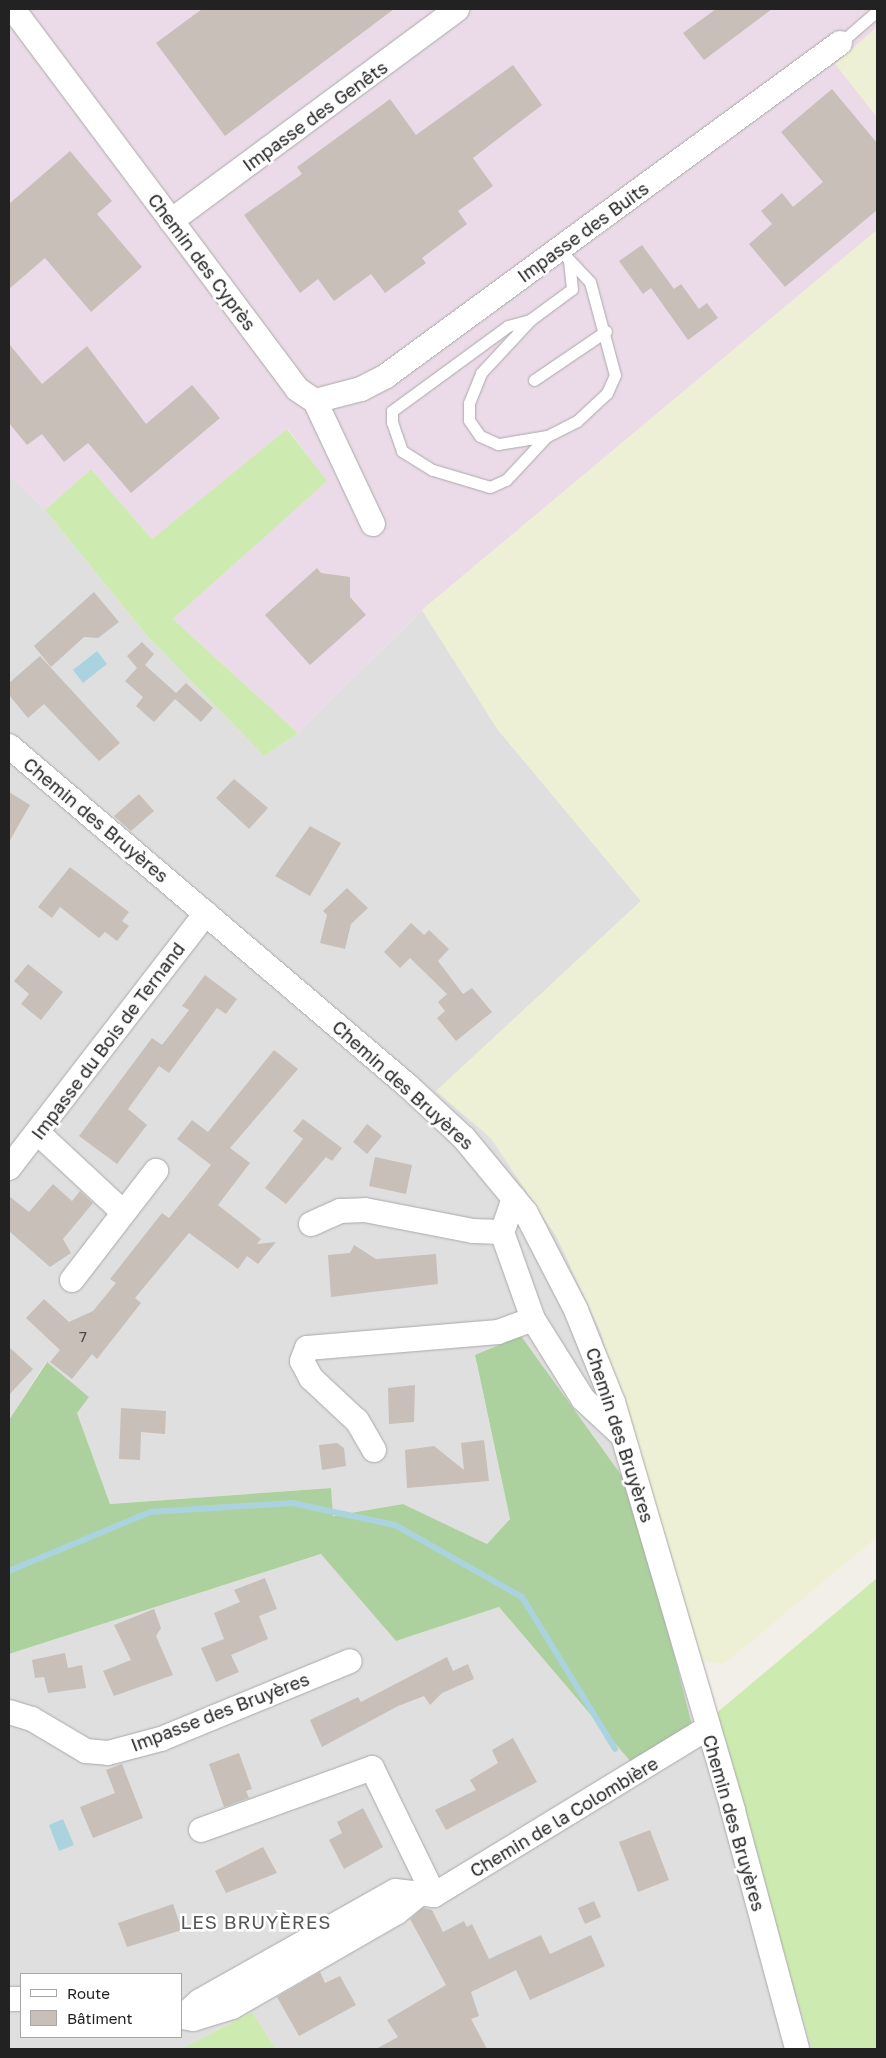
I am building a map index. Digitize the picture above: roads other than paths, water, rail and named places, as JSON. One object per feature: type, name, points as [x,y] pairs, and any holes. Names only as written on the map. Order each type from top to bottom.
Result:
[{"type":"street","name":"Chemin des Cyprès","points":[[13,9],[297,389],[315,400]]},
{"type":"street","name":"Impasse des Genêts","points":[[171,221],[457,9]]},
{"type":"street","name":"Impasse des Buits","points":[[315,400],[361,389],[386,376],[564,255],[840,43]]},
{"type":"street","points":[[315,400],[373,524]]},
{"type":"street","name":"Chemin des Bruyères","points":[[9,746],[206,913],[464,1138],[514,1198],[576,1310],[623,1436],[706,1729],[733,1811],[796,2049]]},
{"type":"street","name":"Impasse du Bois de Ternand","points":[[9,1168],[38,1133],[206,913]]},
{"type":"street","points":[[38,1133],[123,1212]]},
{"type":"street","points":[[72,1280],[156,1171]]},
{"type":"street","points":[[514,1198],[502,1232],[533,1319],[583,1399],[623,1436]]},
{"type":"street","points":[[311,1224],[340,1211],[365,1210],[473,1231],[502,1232]]},
{"type":"street","points":[[374,1450],[357,1421],[311,1378],[302,1361],[307,1348],[498,1332],[533,1319]]},
{"type":"street","name":"Impasse des Bruyères","points":[[9,1712],[32,1719],[86,1751],[108,1753],[161,1739],[350,1661]]},
{"type":"street","name":"Chemin de la Colombière","points":[[426,1894],[706,1729]]},
{"type":"street","points":[[182,2017],[200,2001],[395,1891],[426,1894],[372,1768],[201,1830]]},
{"type":"lane","points":[[840,43],[873,11]]},
{"type":"lane","points":[[564,255],[590,282],[606,331],[615,375],[607,393],[576,421],[547,436],[498,444],[480,436],[470,420],[469,403],[481,373],[530,320],[572,289],[564,255]]},
{"type":"lane","points":[[530,320],[508,326],[400,405],[392,411],[392,422],[402,451],[433,470],[490,487],[506,480],[547,436]]},
{"type":"lane","points":[[534,380],[606,331]]},
{"type":"water","points":[[97,651],[107,664],[83,683],[73,670]]},
{"type":"water","points":[[63,1819],[74,1845],[59,1851],[49,1825]]},
{"type":"waterway","points":[[9,1571],[150,1512],[292,1503],[395,1525],[522,1597],[615,1749]]},
{"type":"district","name":"LES BRUYÈRES","points":[[256,1922]]}]
